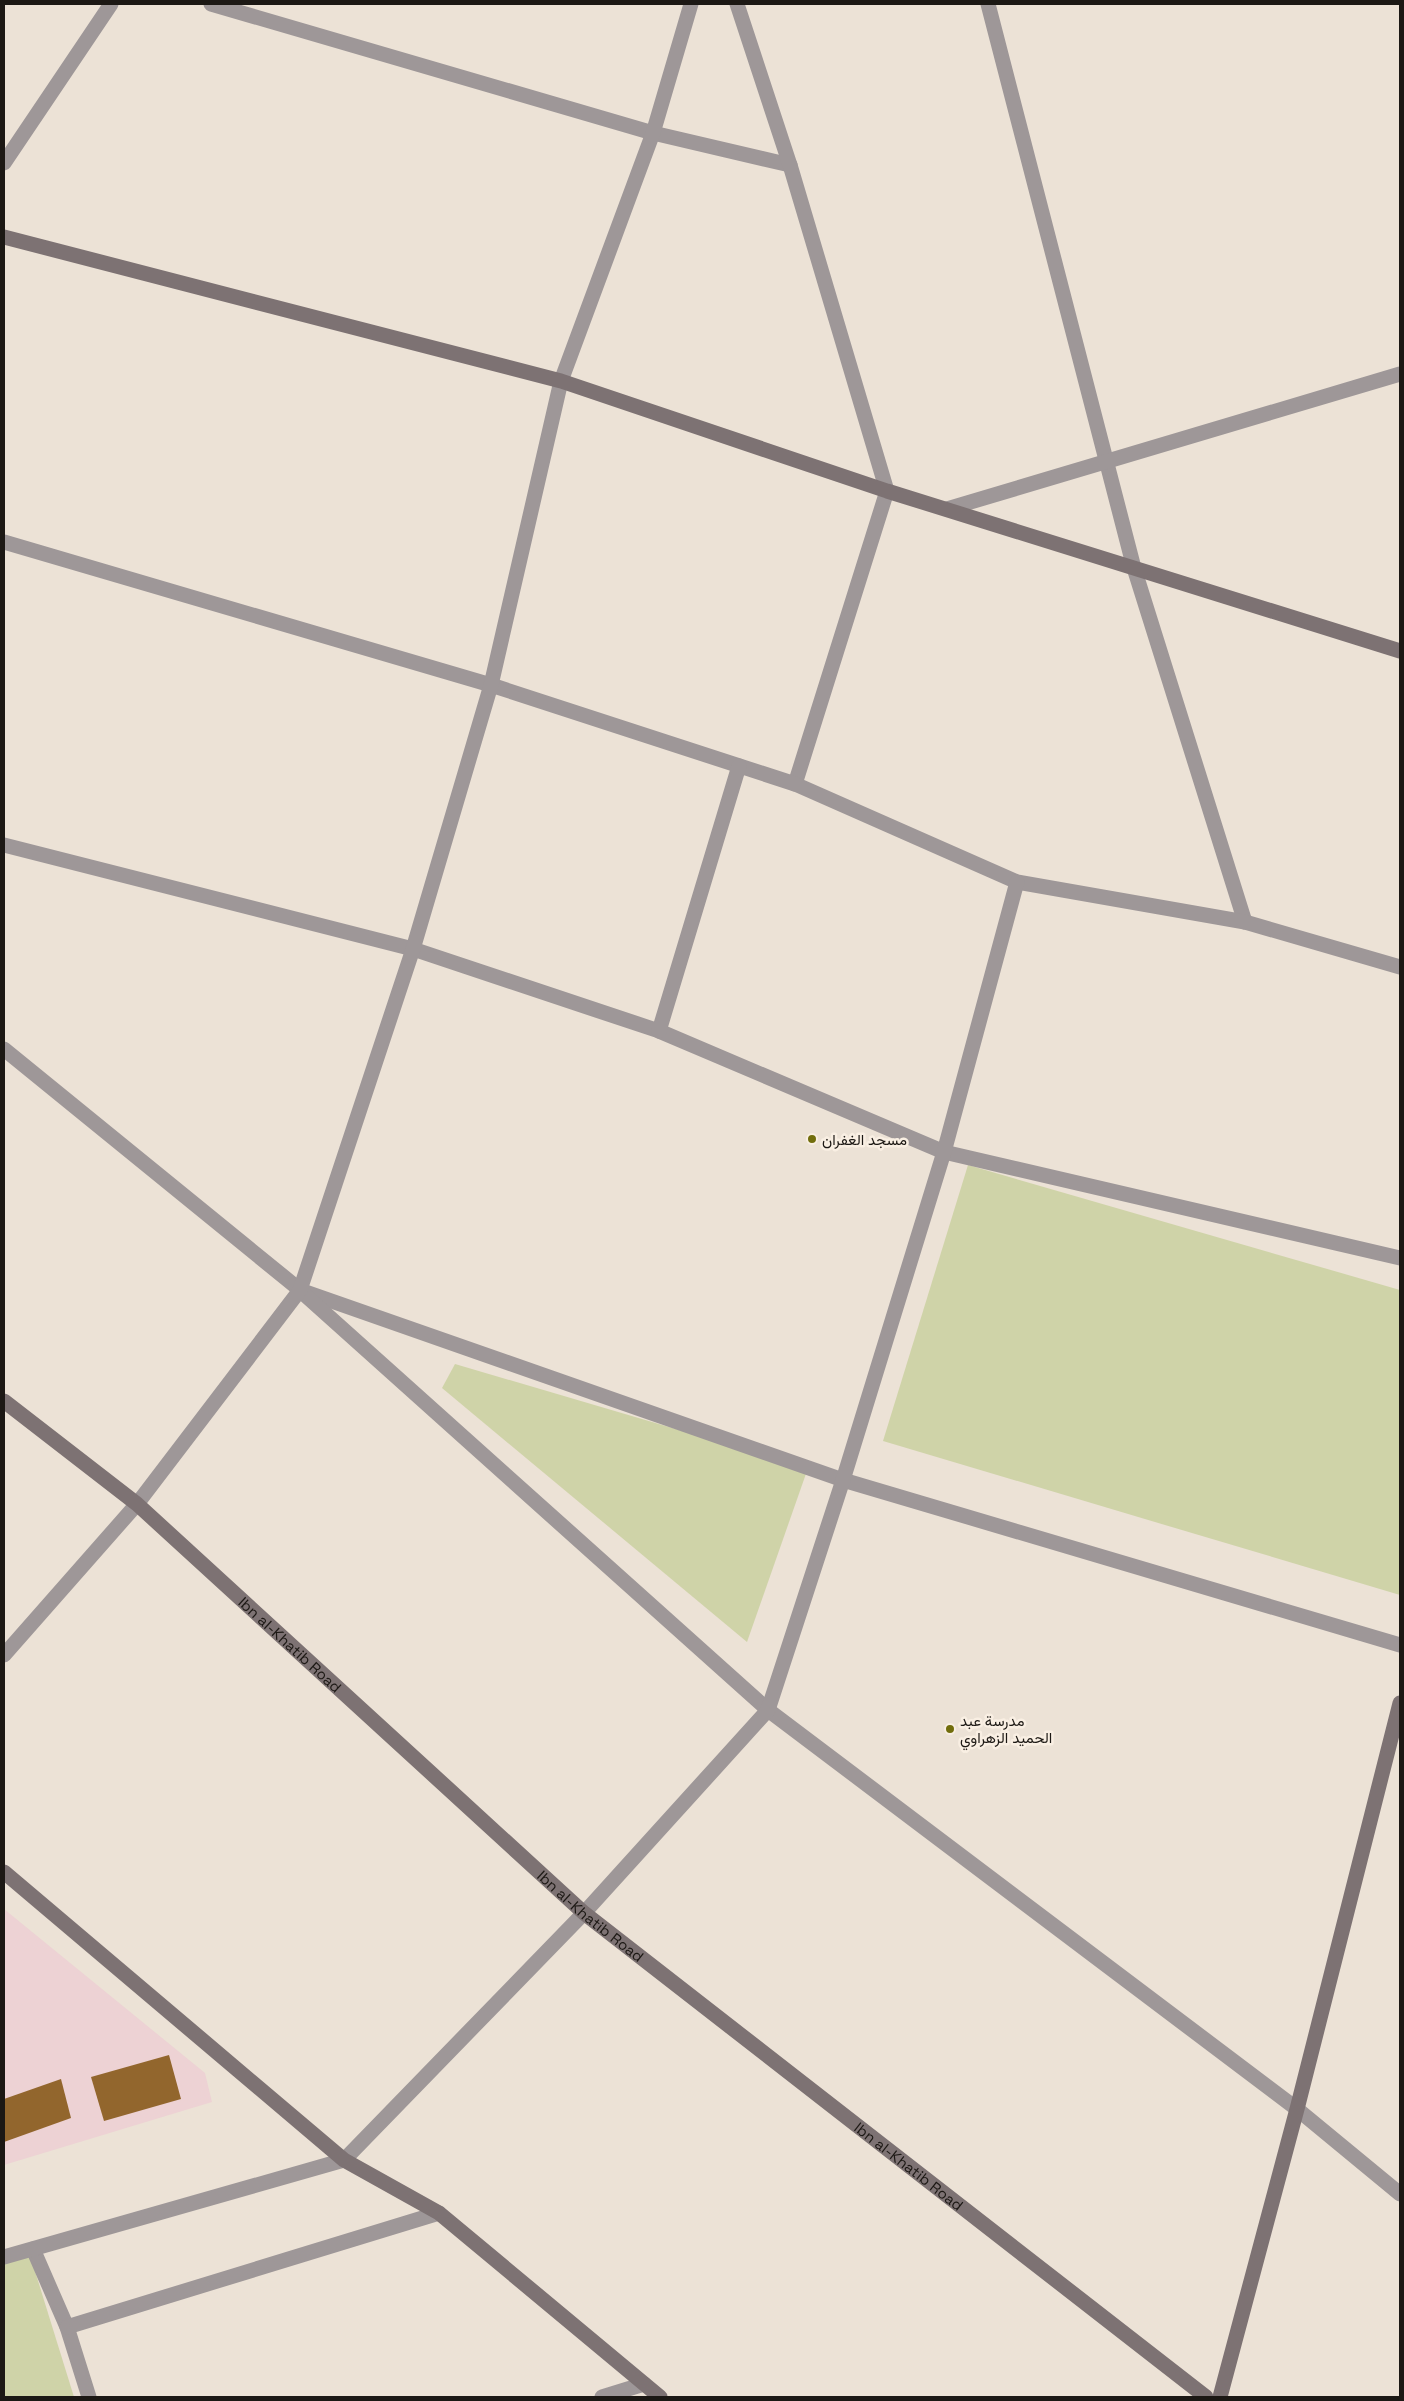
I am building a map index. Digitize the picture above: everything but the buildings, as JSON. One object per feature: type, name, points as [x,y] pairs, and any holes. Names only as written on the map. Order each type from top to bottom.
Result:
[{"type":"street","points":[[4,163],[111,4]]},
{"type":"street","points":[[212,4],[653,133],[790,165]]},
{"type":"street","points":[[4,1654],[136,1504],[300,1290],[413,949],[491,685],[561,381],[653,133],[691,4]]},
{"type":"street","points":[[737,4],[790,165],[887,490],[795,784]]},
{"type":"street","points":[[988,4],[1134,568],[1245,922]]},
{"type":"street","points":[[4,237],[561,381],[887,490],[1400,651]]},
{"type":"street","points":[[947,509],[1400,374]]},
{"type":"street","points":[[4,542],[491,685],[795,784],[1017,882],[1245,922],[1400,967]]},
{"type":"street","points":[[659,1031],[739,766]]},
{"type":"street","points":[[4,845],[413,949],[659,1031],[944,1152],[1400,1258]]},
{"type":"street","points":[[4,2257],[344,2160],[584,1913],[768,1710],[844,1480],[944,1152],[1017,882]]},
{"type":"street","points":[[4,1049],[300,1290],[768,1710],[1297,2109],[1400,2194]]},
{"type":"street","points":[[300,1290],[844,1480],[1400,1645]]},
{"type":"street","name":"Ibn al-Khatib Road","points":[[4,1401],[136,1504],[584,1913],[1206,2397]]},
{"type":"street","points":[[1220,2397],[1297,2109],[1400,1708]]},
{"type":"street","points":[[4,1872],[344,2160],[439,2213],[660,2397]]},
{"type":"street","points":[[67,2327],[439,2213]]},
{"type":"street","points":[[32,2249],[67,2327],[89,2397]]},
{"type":"street","points":[[602,2397],[644,2384]]},
{"type":"shaded area","points":[[4,1909],[205,2073],[212,2102],[4,2165]]},
{"type":"green space","points":[[968,1165],[1400,1290],[1400,1595],[883,1441]]},
{"type":"green space","points":[[455,1364],[808,1468],[747,1642],[442,1388]]},
{"type":"green space","points":[[30,2255],[74,2397],[4,2397],[4,2263]]},
{"type":"place","name":"مسجد الغفران","points":[[812,1139]]},
{"type":"place","name":"مدرسة عبد الحميد الزهراوي","points":[[950,1729]]}]
